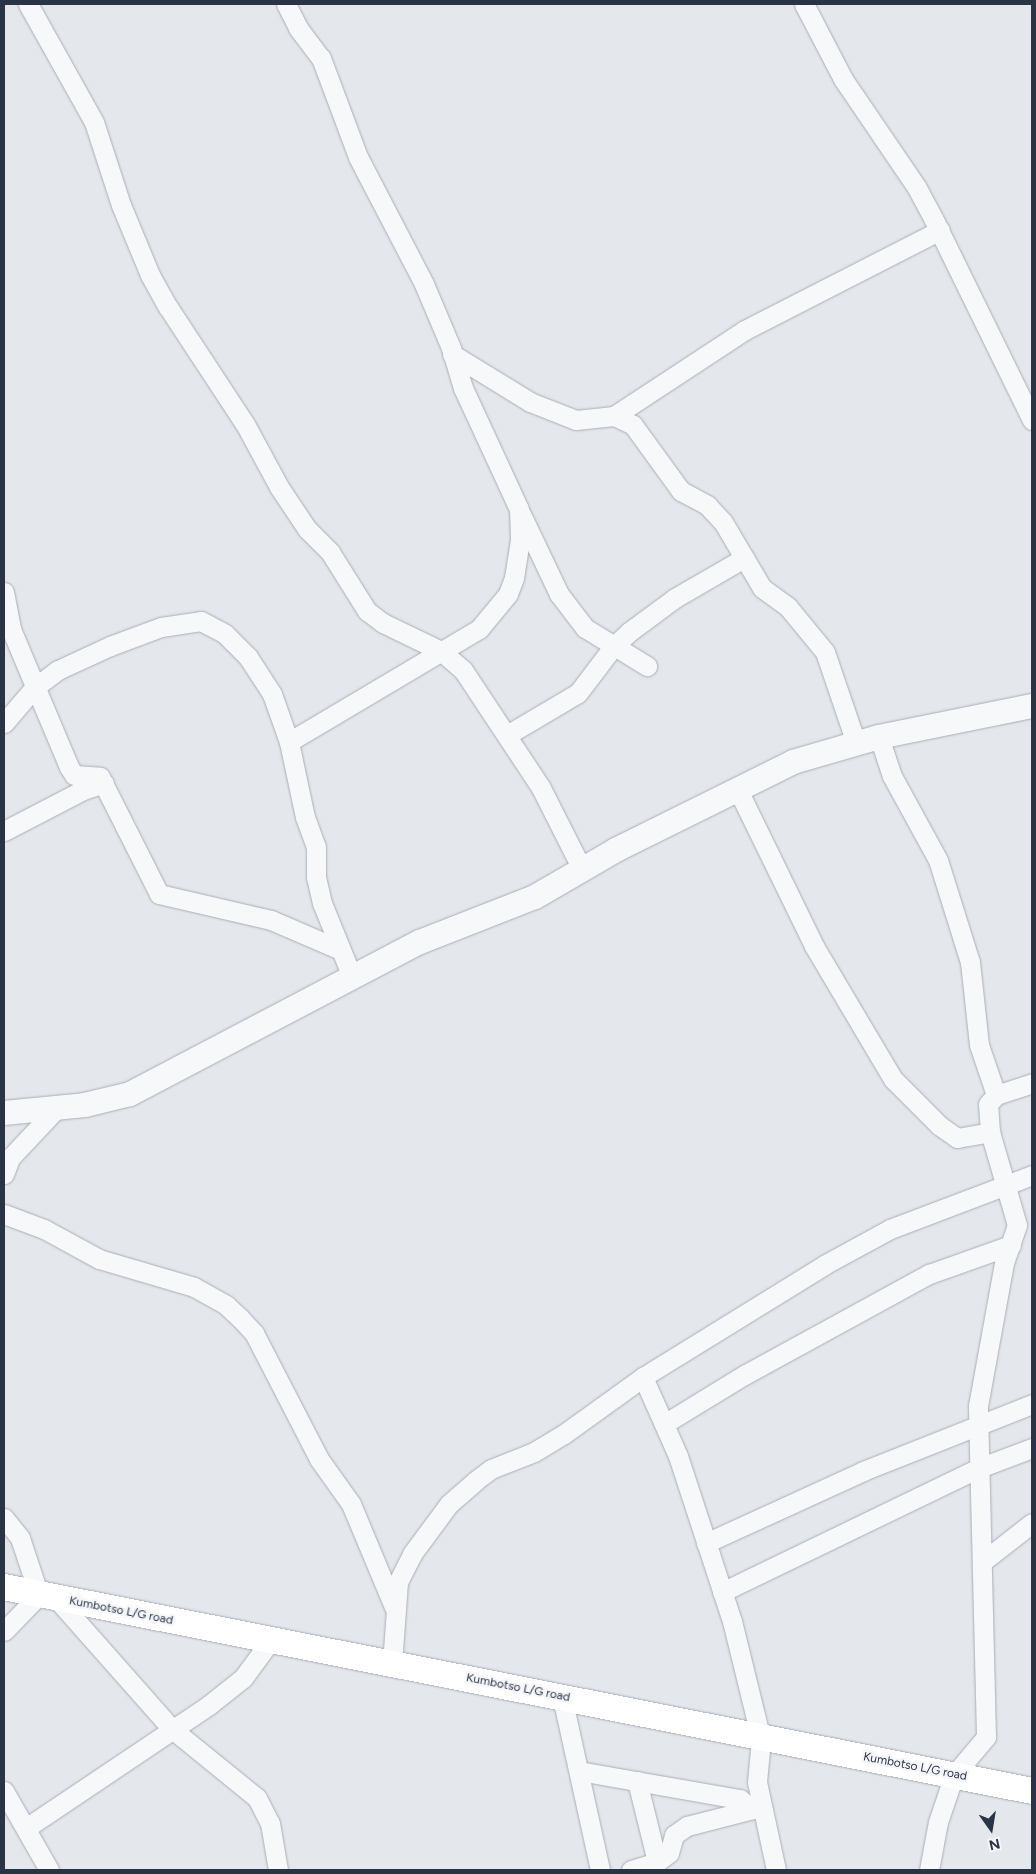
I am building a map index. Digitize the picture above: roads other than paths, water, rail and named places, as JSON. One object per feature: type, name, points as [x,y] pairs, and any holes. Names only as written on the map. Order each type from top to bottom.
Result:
[{"type":"main road","name":"Kumbotso L/G road","points":[[4,1587],[47,1597],[562,1696],[762,1739],[1032,1790]]},
{"type":"street","points":[[28,4],[94,122],[122,205],[150,274],[168,307],[245,424],[279,487],[307,529],[330,552],[367,611],[384,623],[441,651],[463,670],[541,788],[582,870]]},
{"type":"street","points":[[286,4],[298,28],[320,58],[358,158],[424,284],[452,354],[462,388],[559,594],[585,628],[613,647],[647,666]]},
{"type":"street","points":[[804,4],[843,80],[917,188],[940,230],[1032,420]]},
{"type":"street","points":[[452,354],[530,402],[576,420],[614,416],[745,330],[940,230]]},
{"type":"street","points":[[614,416],[634,425],[681,491],[707,504],[723,522],[762,588],[788,607],[825,652],[856,743]]},
{"type":"street","points":[[289,742],[479,629],[508,594],[514,578],[520,540],[519,509]]},
{"type":"street","points":[[507,735],[578,693],[613,647],[675,598],[744,558]]},
{"type":"street","points":[[4,592],[11,629],[34,688],[74,775],[97,775],[104,783],[159,894],[271,920],[341,950]]},
{"type":"street","points":[[4,723],[34,688],[58,670],[110,646],[161,627],[201,621],[225,634],[248,657],[272,694],[289,742],[305,818],[316,847],[316,877],[322,902],[352,978]]},
{"type":"street","points":[[4,1113],[56,1108],[130,1094],[420,942],[535,897],[582,870],[793,762],[879,737],[1032,706]]},
{"type":"street","points":[[879,737],[892,776],[938,860],[970,962],[978,1046],[996,1095]]},
{"type":"street","points":[[4,831],[83,790],[104,783]]},
{"type":"street","points":[[738,790],[814,946],[893,1078],[956,1138],[990,1132]]},
{"type":"street","points":[[929,1870],[938,1822],[954,1775],[986,1737],[978,1406],[1004,1263],[1018,1225],[990,1132],[988,1104],[996,1095],[1032,1083]]},
{"type":"street","points":[[4,1174],[10,1158],[56,1108]]},
{"type":"street","points":[[392,1664],[398,1582],[412,1554],[449,1504],[491,1469],[534,1452],[564,1434],[643,1377],[824,1264],[890,1229],[1006,1187],[1032,1175]]},
{"type":"street","points":[[4,1214],[44,1229],[100,1259],[194,1287],[226,1305],[240,1318],[254,1333],[320,1459],[350,1504],[395,1610]]},
{"type":"street","points":[[664,1424],[746,1374],[929,1274],[1011,1245]]},
{"type":"street","points":[[643,1377],[664,1424],[706,1543],[722,1592],[762,1739],[757,1808],[776,1870]]},
{"type":"street","points":[[706,1543],[863,1471],[1032,1404]]},
{"type":"street","points":[[722,1592],[979,1468],[1032,1448]]},
{"type":"street","points":[[4,1518],[20,1538],[47,1597],[172,1729],[257,1798],[270,1823],[278,1870]]},
{"type":"street","points":[[982,1562],[1032,1523]]},
{"type":"street","points":[[4,1631],[47,1597]]},
{"type":"street","points":[[26,1828],[102,1780],[243,1678],[270,1640]]},
{"type":"street","points":[[562,1696],[600,1870]]},
{"type":"street","points":[[579,1771],[740,1799],[757,1808]]},
{"type":"street","points":[[637,1781],[657,1862]]},
{"type":"street","points":[[4,1791],[49,1870]]},
{"type":"street","points":[[631,1870],[657,1862],[669,1853],[674,1835],[687,1826],[757,1808]]}]
